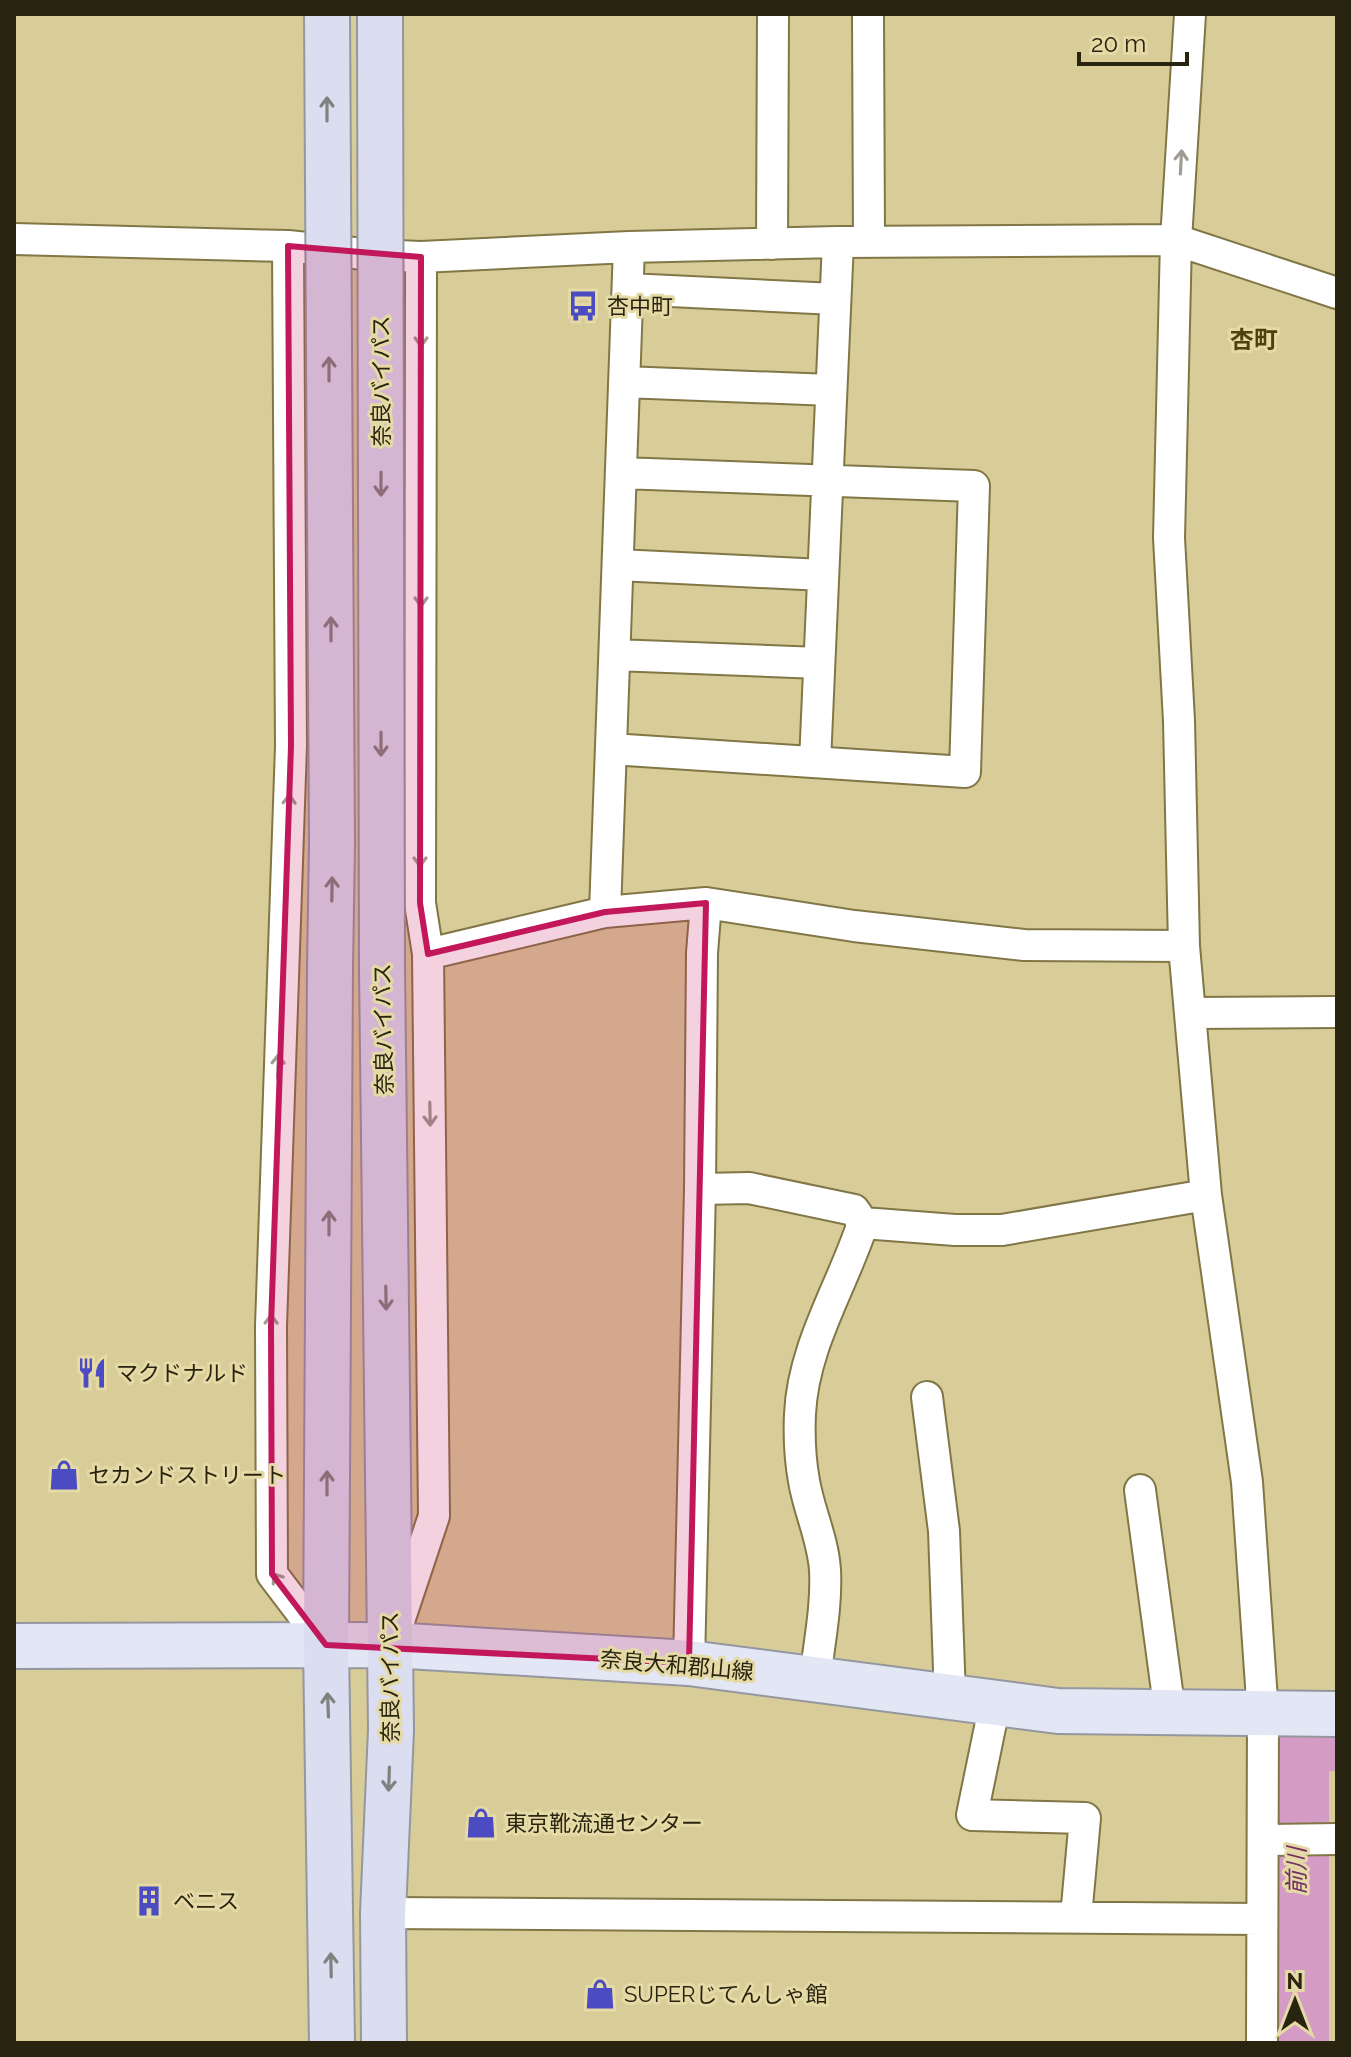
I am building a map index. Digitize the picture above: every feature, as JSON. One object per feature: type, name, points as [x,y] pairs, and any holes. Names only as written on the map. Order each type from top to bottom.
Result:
[{"type":"highway","points":[[327,14],[332,828],[326,1645],[332,2043]]},
{"type":"highway","name":"奈良バイパス","points":[[380,14],[382,968],[391,1645],[391,1730],[383,1913],[384,2043]]},
{"type":"main road","name":"奈良大和郡山線","points":[[14,1646],[391,1645],[689,1663],[1058,1711],[1337,1714]]},
{"type":"street","points":[[373,255],[374,14]]},
{"type":"street","points":[[772,244],[773,14]]},
{"type":"street","points":[[868,14],[869,242]]},
{"type":"street","points":[[1190,14],[1176,240],[1169,538],[1179,721],[1184,946],[1206,1195],[1247,1482],[1263,1715],[1262,2043]]},
{"type":"street","points":[[14,239],[288,246],[421,257],[629,247],[838,242],[1176,240],[1336,291]]},
{"type":"street","points":[[815,762],[838,242]]},
{"type":"street","points":[[288,246],[291,746],[271,1326],[272,1574],[326,1645]]},
{"type":"street","points":[[605,912],[629,247]]},
{"type":"street","points":[[391,1645],[434,1516],[428,954],[420,903],[421,257]]},
{"type":"street","points":[[628,289],[835,299]]},
{"type":"street","points":[[624,382],[831,390]]},
{"type":"street","points":[[611,749],[965,772],[974,486],[621,473]]},
{"type":"street","points":[[618,565],[823,575]]},
{"type":"street","points":[[615,655],[819,663]]},
{"type":"street","points":[[428,954],[605,912],[706,903],[854,926],[1024,945],[1184,946]]},
{"type":"street","points":[[689,1663],[702,953],[706,903]]},
{"type":"street","points":[[1190,1013],[1337,1012]]},
{"type":"street","points":[[700,1189],[749,1188],[854,1210],[863,1223]]},
{"type":"street","points":[[863,1223],[1002,1230],[1206,1195]]},
{"type":"street","points":[[815,1679],[825,1570],[818,1528],[804,1482],[800,1413],[805,1375],[819,1329],[863,1223]]},
{"type":"street","points":[[927,1397],[944,1531],[950,1697]]},
{"type":"street","points":[[1140,1490],[1170,1713]]},
{"type":"street","points":[[995,1703],[972,1815],[1085,1818],[1076,1917]]},
{"type":"street","points":[[1263,1840],[1337,1839]]},
{"type":"street","points":[[383,1913],[1261,1919]]},
{"type":"highlighted area","points":[[288,246],[421,257],[420,903],[428,954],[605,912],[706,903],[689,1663],[326,1645],[272,1574],[271,1326],[291,746]]},
{"type":"waterway","name":"前川","points":[[1297,2043],[1297,1740],[1337,1739]]},
{"type":"place","name":"杏中町","points":[[583,306]]},
{"type":"place","name":"マクドナルド","points":[[92,1373]]},
{"type":"place","name":"セカンドストリート","points":[[64,1475]]},
{"type":"place","name":"東京靴流通センター","points":[[481,1823]]},
{"type":"place","name":"ベニス","points":[[149,1901]]},
{"type":"place","name":"SUPERじてんしゃ館","points":[[600,1994]]},
{"type":"district","name":"杏町","points":[[1254,340]]}]
